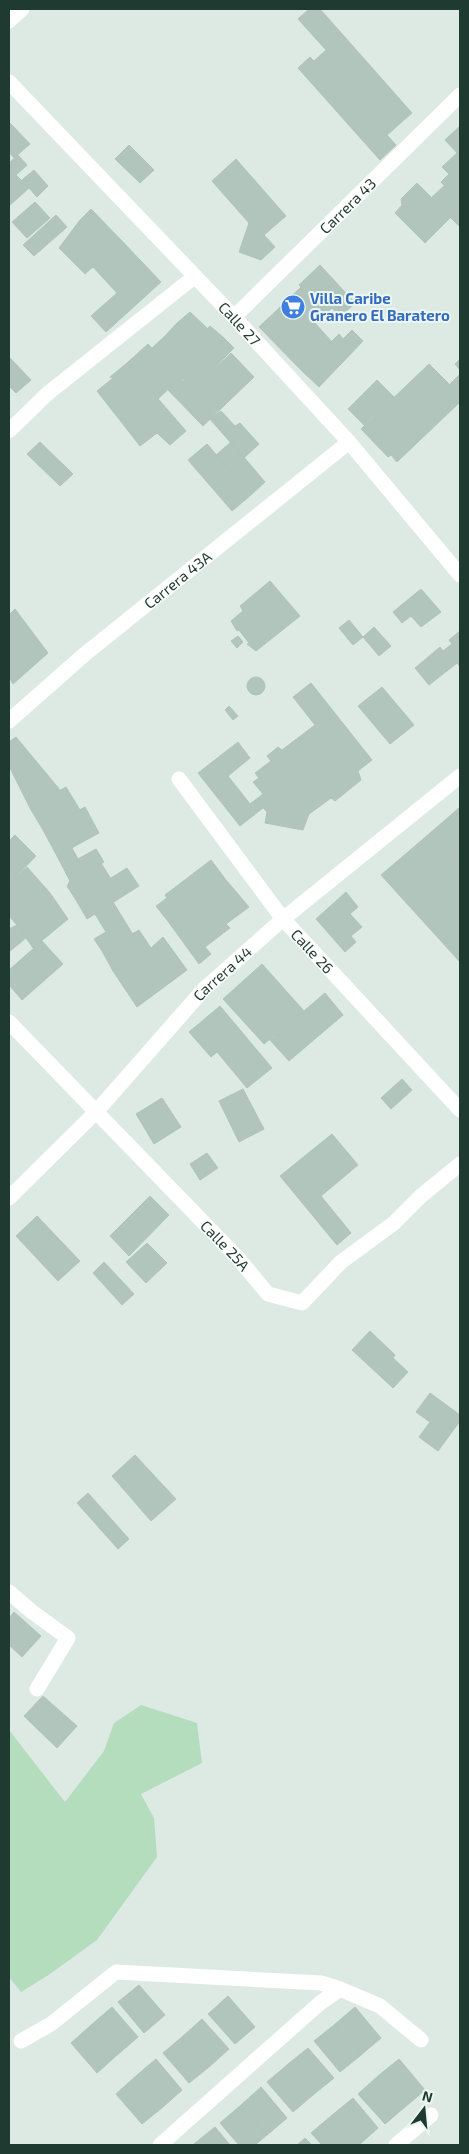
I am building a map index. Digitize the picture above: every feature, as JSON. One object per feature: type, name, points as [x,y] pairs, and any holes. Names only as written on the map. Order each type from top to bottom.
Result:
[{"type":"street","points":[[9,21],[22,9]]},
{"type":"street","name":"Calle 27","points":[[9,82],[234,317],[349,442],[460,575]]},
{"type":"street","name":"Carrera 43","points":[[234,317],[460,95]]},
{"type":"street","points":[[9,431],[47,394],[194,277]]},
{"type":"street","name":"Carrera 43A","points":[[9,722],[85,654],[349,442]]},
{"type":"street","name":"Carrera 44","points":[[9,1198],[96,1112],[204,989],[283,919],[460,776]]},
{"type":"street","name":"Calle 26","points":[[179,778],[283,919],[460,1110]]},
{"type":"street","name":"Calle 25A","points":[[9,1022],[238,1258],[268,1294],[302,1303],[341,1262],[394,1223],[421,1196],[460,1164]]},
{"type":"street","points":[[9,1592],[30,1611],[68,1638],[37,1689]]},
{"type":"street","points":[[21,2041],[51,2024],[116,1972],[321,1983],[380,2006],[422,2040]]},
{"type":"street","points":[[160,2145],[320,2003],[340,1989]]},
{"type":"street","points":[[396,2145],[430,2115]]},
{"type":"green space","points":[[141,1705],[197,1723],[202,1763],[141,1794],[154,1818],[157,1857],[97,1940],[21,1992],[9,1977],[9,1730],[65,1802],[104,1751],[114,1723]]},
{"type":"building","points":[[309,9],[320,9],[412,113],[387,135],[396,145],[380,160],[298,68],[310,57],[314,61],[326,50],[298,19]]},
{"type":"building","points":[[9,122],[30,144],[14,158],[9,152]]},
{"type":"building","points":[[460,126],[460,156],[445,140]]},
{"type":"building","points":[[129,145],[154,170],[140,183],[115,159]]},
{"type":"building","points":[[457,153],[460,156],[460,203],[441,182],[449,174],[442,167]]},
{"type":"building","points":[[18,155],[27,165],[16,175],[29,188],[9,206],[9,163]]},
{"type":"building","points":[[236,159],[286,216],[264,235],[275,247],[261,260],[239,252],[249,223],[212,181]]},
{"type":"building","points":[[34,170],[48,186],[37,197],[22,180]]},
{"type":"building","points":[[417,183],[451,217],[425,243],[395,213],[402,205],[401,199]]},
{"type":"building","points":[[444,186],[460,203],[460,227],[431,198]]},
{"type":"building","points":[[35,202],[50,218],[27,238],[12,222]]},
{"type":"building","points":[[91,209],[122,241],[85,274],[59,248],[80,220]]},
{"type":"building","points":[[56,215],[67,227],[34,256],[23,245]]},
{"type":"building","points":[[122,241],[161,282],[106,332],[91,316],[117,293],[93,267]]},
{"type":"building","points":[[320,265],[355,303],[340,317],[332,308],[326,313],[299,285]]},
{"type":"building","points":[[301,287],[326,313],[315,323],[332,342],[319,355],[276,311]]},
{"type":"building","points":[[276,311],[319,355],[302,371],[259,327]]},
{"type":"building","points":[[190,312],[208,329],[195,342],[177,323]]},
{"type":"building","points":[[177,323],[195,342],[182,355],[164,337]]},
{"type":"building","points":[[210,326],[224,338],[183,379],[180,378],[170,367]]},
{"type":"building","points":[[352,330],[363,341],[319,387],[302,371],[339,334],[343,339]]},
{"type":"building","points":[[164,337],[182,355],[170,367],[152,348]]},
{"type":"building","points":[[224,338],[234,348],[193,389],[183,379]]},
{"type":"building","points":[[148,344],[180,378],[158,399],[127,363]]},
{"type":"building","points":[[231,353],[254,377],[203,426],[168,390],[180,378],[193,389]]},
{"type":"building","points":[[9,357],[31,380],[16,393],[9,386]]},
{"type":"building","points":[[460,359],[460,370],[455,364]]},
{"type":"building","points":[[127,363],[186,431],[170,445],[157,433],[113,378],[110,377]]},
{"type":"building","points":[[429,364],[460,395],[460,402],[397,462],[391,455],[388,457],[361,429]]},
{"type":"building","points":[[460,374],[460,395],[450,384]]},
{"type":"building","points":[[113,378],[157,433],[140,446],[97,391]]},
{"type":"building","points":[[377,380],[394,397],[364,425],[348,409]]},
{"type":"building","points":[[221,411],[235,426],[240,423],[259,444],[244,458],[210,419]]},
{"type":"building","points":[[40,442],[73,474],[60,486],[27,454]]},
{"type":"building","points":[[231,442],[265,482],[251,495],[216,455]]},
{"type":"building","points":[[207,444],[251,495],[232,511],[188,460]]},
{"type":"building","points":[[270,581],[300,616],[256,651],[247,644],[249,643],[239,630],[237,631],[231,621],[243,611],[240,606]]},
{"type":"building","points":[[421,589],[441,612],[421,627],[411,616],[402,623],[393,612]]},
{"type":"building","points":[[15,609],[48,653],[13,684],[9,677],[9,615]]},
{"type":"building","points":[[349,620],[363,637],[353,645],[339,628]]},
{"type":"building","points":[[374,627],[391,646],[379,656],[363,637]]},
{"type":"building","points":[[460,631],[460,667],[457,663],[429,685],[415,668],[440,647],[443,651],[452,644],[449,640]]},
{"type":"building","points":[[238,636],[243,642],[237,648],[231,641]]},
{"type":"building","points":[[256,677],[262,680],[265,686],[262,692],[256,695],[250,692],[247,686],[250,680]]},
{"type":"building","points":[[311,683],[372,760],[358,771],[361,780],[335,801],[331,798],[309,814],[303,830],[265,823],[267,812],[263,808],[240,826],[198,773],[238,742],[250,758],[228,776],[250,804],[263,794],[253,782],[259,778],[255,773],[271,761],[267,756],[278,747],[282,750],[315,725],[293,697]]},
{"type":"building","points":[[382,687],[414,725],[390,744],[358,706]]},
{"type":"building","points":[[229,706],[238,716],[233,720],[225,710]]},
{"type":"building","points":[[16,737],[60,790],[30,808],[9,766],[9,742]]},
{"type":"building","points":[[66,787],[80,810],[43,830],[30,808]]},
{"type":"building","points":[[85,807],[99,833],[57,856],[43,830]]},
{"type":"building","points":[[460,807],[460,855],[436,828]]},
{"type":"building","points":[[436,828],[460,855],[460,962],[381,875]]},
{"type":"building","points":[[15,835],[36,856],[9,884],[9,841]]},
{"type":"building","points":[[72,848],[78,859],[96,849],[104,862],[70,881],[57,856]]},
{"type":"building","points":[[211,860],[226,880],[170,924],[156,906],[167,898],[165,895]]},
{"type":"building","points":[[101,863],[111,879],[76,900],[67,886],[70,881]]},
{"type":"building","points":[[27,867],[50,893],[17,925],[9,916],[9,884]]},
{"type":"building","points":[[127,868],[139,886],[87,919],[76,900]]},
{"type":"building","points":[[226,880],[249,907],[226,924],[230,928],[205,947],[211,954],[199,964],[170,924]]},
{"type":"building","points":[[346,892],[358,907],[350,914],[362,927],[351,936],[356,942],[345,952],[316,919]]},
{"type":"building","points":[[50,893],[68,919],[33,948],[17,925]]},
{"type":"building","points":[[113,902],[132,933],[102,951],[94,939],[106,932],[95,914]]},
{"type":"building","points":[[17,925],[27,937],[9,952],[9,929]]},
{"type":"building","points":[[139,930],[151,948],[113,971],[102,951]]},
{"type":"building","points":[[163,937],[187,970],[137,1007],[113,971],[151,948]]},
{"type":"building","points":[[42,941],[63,964],[22,1000],[9,985],[9,970]]},
{"type":"building","points":[[262,964],[304,1011],[264,1044],[223,999]]},
{"type":"building","points":[[325,993],[343,1015],[289,1061],[270,1040]]},
{"type":"building","points":[[220,1006],[272,1068],[247,1088],[217,1052],[211,1057],[189,1032]]},
{"type":"building","points":[[402,1079],[412,1090],[391,1109],[381,1098]]},
{"type":"building","points":[[243,1089],[264,1129],[239,1142],[219,1101]]},
{"type":"building","points":[[162,1098],[181,1127],[154,1144],[136,1114]]},
{"type":"building","points":[[332,1134],[358,1165],[321,1196],[351,1233],[337,1245],[280,1176]]},
{"type":"building","points":[[207,1153],[218,1168],[200,1180],[190,1164]]},
{"type":"building","points":[[150,1196],[169,1215],[129,1256],[110,1236]]},
{"type":"building","points":[[37,1216],[80,1261],[58,1281],[16,1236]]},
{"type":"building","points":[[147,1243],[167,1263],[146,1283],[126,1262]]},
{"type":"building","points":[[104,1262],[134,1294],[122,1305],[93,1273]]},
{"type":"building","points":[[370,1331],[395,1355],[393,1358],[408,1372],[393,1388],[352,1350]]},
{"type":"building","points":[[430,1393],[460,1415],[460,1421],[449,1436],[416,1412]]},
{"type":"building","points":[[430,1422],[449,1436],[438,1451],[419,1437]]},
{"type":"building","points":[[135,1455],[176,1499],[151,1521],[112,1476]]},
{"type":"building","points":[[88,1493],[129,1539],[118,1549],[77,1503]]},
{"type":"building","points":[[14,1612],[41,1636],[22,1657],[9,1645],[9,1618]]},
{"type":"building","points":[[43,1696],[77,1726],[57,1748],[24,1716]]},
{"type":"building","points":[[139,1985],[165,2015],[144,2033],[118,2002]]},
{"type":"building","points":[[228,1996],[255,2027],[235,2044],[208,2014]]},
{"type":"building","points":[[112,2007],[138,2037],[116,2056],[90,2026]]},
{"type":"building","points":[[355,2007],[381,2038],[361,2055],[334,2025]]},
{"type":"building","points":[[202,2019],[229,2049],[209,2067],[182,2037]]},
{"type":"building","points":[[334,2025],[361,2055],[340,2072],[314,2041]]},
{"type":"building","points":[[90,2026],[116,2056],[97,2073],[71,2043]]},
{"type":"building","points":[[182,2037],[209,2067],[189,2083],[163,2053]]},
{"type":"building","points":[[308,2048],[334,2078],[313,2095],[287,2065]]},
{"type":"building","points":[[156,2059],[182,2090],[163,2107],[136,2076]]},
{"type":"building","points":[[399,2059],[425,2090],[405,2107],[378,2076]]},
{"type":"building","points":[[287,2065],[313,2095],[293,2112],[267,2082]]},
{"type":"building","points":[[136,2076],[163,2107],[142,2124],[116,2094]]},
{"type":"building","points":[[378,2076],[405,2107],[385,2124],[358,2094]]},
{"type":"building","points":[[261,2087],[287,2118],[267,2135],[241,2105]]},
{"type":"building","points":[[353,2098],[378,2128],[359,2145],[331,2116]]},
{"type":"building","points":[[241,2105],[267,2135],[255,2145],[239,2145],[220,2123]]},
{"type":"building","points":[[331,2116],[358,2145],[322,2145],[311,2133]]},
{"type":"building","points":[[215,2127],[230,2145],[194,2144]]},
{"type":"building","points":[[305,2138],[312,2145],[297,2145]]},
{"type":"place","name":"Villa Caribe Granero El Baratero","points":[[293,307]]}]
